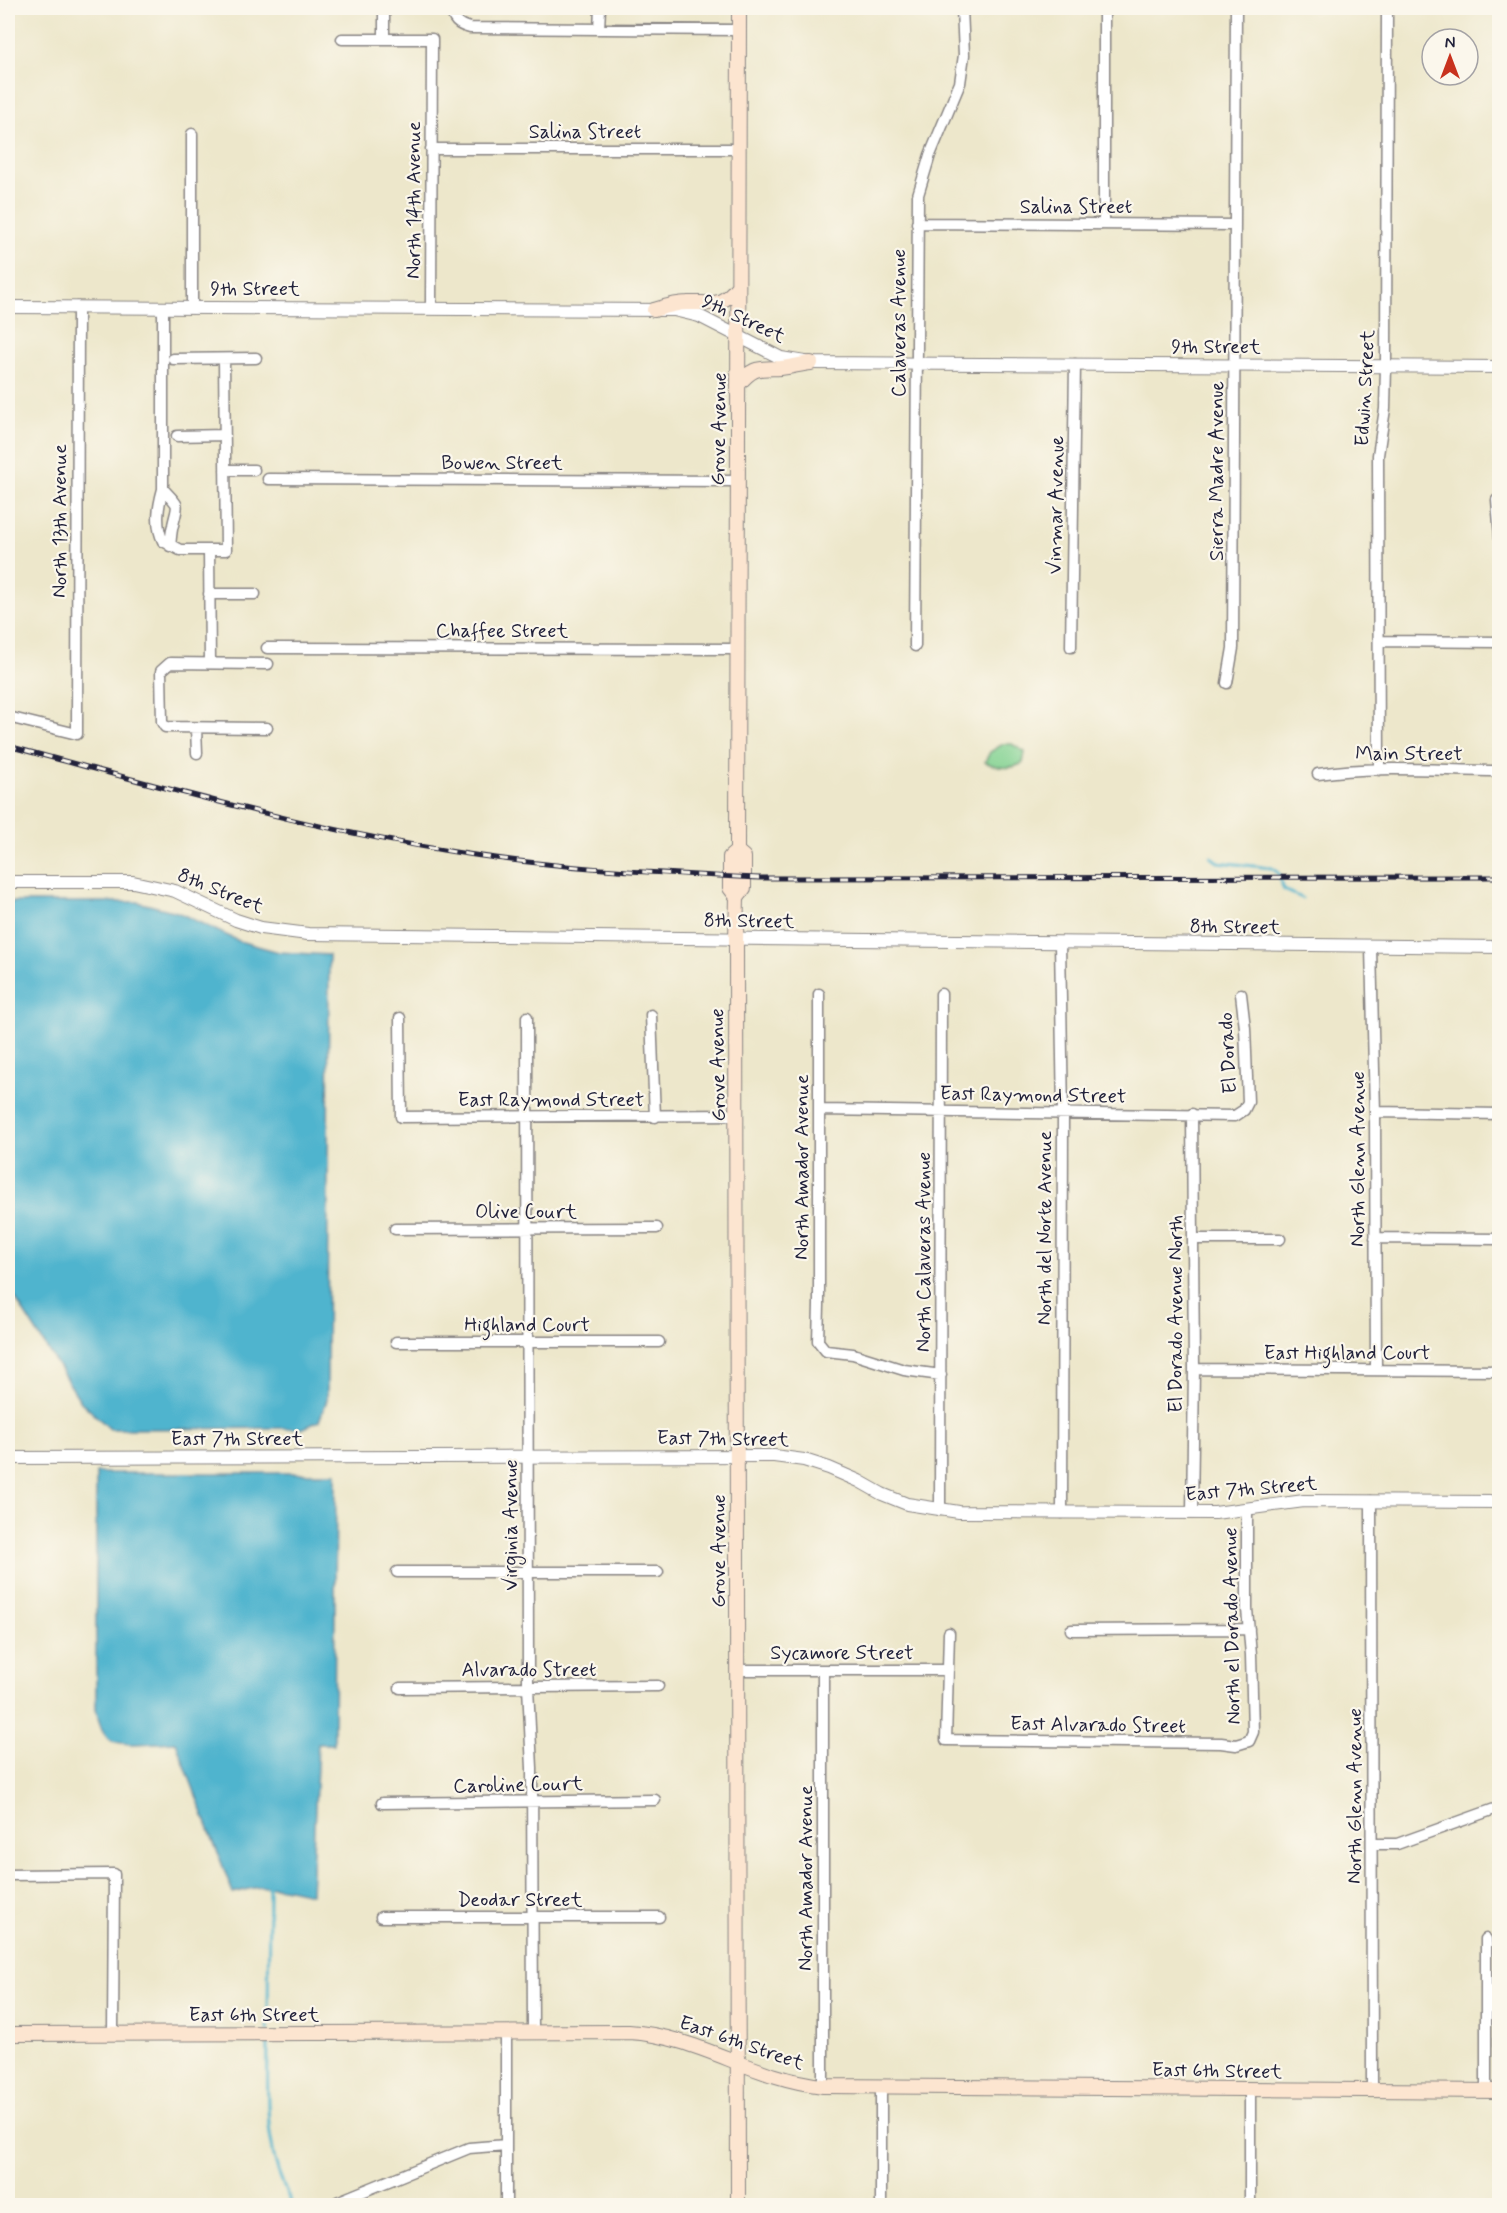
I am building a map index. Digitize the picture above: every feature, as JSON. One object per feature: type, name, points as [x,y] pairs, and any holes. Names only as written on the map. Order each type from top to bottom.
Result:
[{"type":"main road","name":"Grove Avenue","points":[[738,2205],[737,897],[730,888],[730,857],[737,851],[736,481],[739,8]]},
{"type":"main road","points":[[654,310],[684,303],[714,304],[728,299],[738,286]]},
{"type":"main road","points":[[738,385],[747,374],[756,368],[782,368],[811,363]]},
{"type":"main road","name":"East 6th Street","points":[[8,2034],[616,2032],[659,2035],[687,2043],[788,2081],[823,2086],[1493,2091]]},
{"type":"street","points":[[342,39],[384,39],[384,8]]},
{"type":"street","points":[[452,8],[452,14],[458,24],[470,28],[739,30]]},
{"type":"street","points":[[599,29],[600,8]]},
{"type":"street","name":"Calaveras Avenue","points":[[915,646],[918,195],[930,155],[960,83],[964,55],[962,8]]},
{"type":"street","points":[[1104,8],[1104,224]]},
{"type":"street","name":"Sierra Madre Avenue","points":[[1227,683],[1233,648],[1236,8]]},
{"type":"street","name":"Edwin Street","points":[[1379,770],[1378,455],[1385,409],[1386,366],[1387,8]]},
{"type":"street","name":"North 14th Avenue","points":[[384,39],[432,39],[431,308]]},
{"type":"street","points":[[192,134],[192,308]]},
{"type":"street","name":"Salina Street","points":[[431,149],[738,149]]},
{"type":"street","name":"Salina Street","points":[[917,223],[1235,225]]},
{"type":"street","name":"9th Street","points":[[8,307],[431,308],[686,312],[699,316],[781,358],[811,363],[1500,367]]},
{"type":"street","name":"North 13th Avenue","points":[[8,717],[77,734],[78,307]]},
{"type":"street","points":[[163,308],[164,489],[159,503],[158,531],[163,541],[180,550],[226,550],[224,359]]},
{"type":"street","points":[[173,359],[256,358]]},
{"type":"street","name":"Vinmar Avenue","points":[[1071,647],[1075,364]]},
{"type":"street","points":[[177,436],[225,435]]},
{"type":"street","points":[[225,470],[254,470]]},
{"type":"street","name":"Bowen Street","points":[[268,479],[736,481]]},
{"type":"street","points":[[164,489],[176,503],[178,511],[173,523],[170,546]]},
{"type":"street","points":[[1497,500],[1500,537]]},
{"type":"street","points":[[158,519],[173,523]]},
{"type":"street","points":[[209,550],[210,663]]},
{"type":"street","points":[[209,594],[255,594]]},
{"type":"street","points":[[1379,641],[1500,642]]},
{"type":"street","name":"Chaffee Street","points":[[267,648],[737,649]]},
{"type":"street","points":[[267,728],[171,729],[165,727],[162,722],[161,671],[170,663],[268,664]]},
{"type":"street","points":[[196,728],[196,753]]},
{"type":"street","name":"Main Street","points":[[1318,774],[1379,770],[1500,771]]},
{"type":"street","name":"8th Street","points":[[8,882],[111,881],[154,886],[176,891],[236,920],[286,933],[464,938],[1500,947]]},
{"type":"street","name":"North del Norte Avenue","points":[[1060,943],[1063,1113],[1062,1513]]},
{"type":"street","name":"North Glenn Avenue","points":[[1371,947],[1375,1112],[1376,1370]]},
{"type":"street","name":"North Calaveras Avenue","points":[[940,1510],[941,993]]},
{"type":"street","name":"North Amador Avenue","points":[[819,994],[818,1341],[826,1351],[853,1354],[904,1370],[941,1375]]},
{"type":"street","name":"El Dorado","points":[[1241,994],[1248,1102],[1244,1110]]},
{"type":"street","points":[[651,1015],[655,1117]]},
{"type":"street","name":"Virginia Avenue","points":[[527,1017],[528,1687],[532,1802],[533,2032]]},
{"type":"street","name":"East Raymond Street","points":[[400,1018],[401,1117],[737,1115]]},
{"type":"street","name":"East Raymond Street","points":[[820,1110],[1235,1116],[1244,1110]]},
{"type":"street","points":[[1375,1112],[1500,1114]]},
{"type":"street","name":"El Dorado Avenue North","points":[[1191,1114],[1194,1370],[1192,1513]]},
{"type":"street","name":"Olive Court","points":[[395,1229],[657,1228]]},
{"type":"street","points":[[1375,1238],[1500,1239]]},
{"type":"street","points":[[1193,1239],[1280,1239]]},
{"type":"street","name":"Highland Court","points":[[396,1342],[659,1342]]},
{"type":"street","name":"East Highland Court","points":[[1194,1370],[1500,1371]]},
{"type":"street","name":"East 7th Street","points":[[8,1458],[774,1456],[804,1460],[859,1481],[898,1501],[940,1510],[1215,1513],[1304,1501],[1500,1502]]},
{"type":"street","name":"North Glenn Avenue","points":[[1371,1501],[1372,2091]]},
{"type":"street","name":"North el Dorado Avenue","points":[[1247,1509],[1247,1609],[1253,1732],[1249,1741]]},
{"type":"street","points":[[397,1572],[658,1572]]},
{"type":"street","points":[[1071,1630],[1249,1629]]},
{"type":"street","points":[[946,1670],[949,1633]]},
{"type":"street","name":"Sycamore Street","points":[[737,1670],[946,1670]]},
{"type":"street","name":"North Amador Avenue","points":[[823,1670],[823,2086]]},
{"type":"street","name":"East Alvarado Street","points":[[946,1670],[946,1740],[1236,1745],[1249,1741]]},
{"type":"street","name":"Alvarado Street","points":[[400,1688],[658,1686]]},
{"type":"street","name":"Caroline Court","points":[[382,1803],[655,1800]]},
{"type":"street","points":[[1373,1844],[1397,1844],[1500,1807]]},
{"type":"street","points":[[8,1875],[114,1874],[113,2034]]},
{"type":"street","name":"Deodar Street","points":[[381,1917],[659,1917]]},
{"type":"street","points":[[1486,1939],[1493,2091]]},
{"type":"street","points":[[506,2032],[506,2205]]},
{"type":"street","points":[[881,2086],[881,2205]]},
{"type":"street","points":[[1250,2089],[1250,2205]]},
{"type":"street","points":[[337,2202],[469,2148],[506,2145]]},
{"type":"green space","points":[[1003,744],[1012,744],[1025,752],[1023,763],[1013,767],[1004,767],[985,762],[990,752]]},
{"type":"water","points":[[8,902],[137,902],[177,912],[239,941],[279,952],[329,955],[327,1400],[319,1421],[304,1428],[110,1429],[81,1402],[8,1287]]},
{"type":"water","points":[[96,1473],[336,1473],[334,1744],[318,1744],[311,1894],[272,1887],[233,1893],[176,1742],[122,1743],[109,1739],[103,1732],[96,1708]]},
{"type":"waterway","points":[[1211,857],[1218,862],[1272,868],[1278,873],[1284,890],[1302,898]]},
{"type":"waterway","points":[[268,2030],[269,1885]]},
{"type":"waterway","points":[[268,2037],[268,2103],[271,2144],[283,2185],[293,2206]]},
{"type":"railway","points":[[8,746],[279,817],[388,840],[482,856],[640,872],[759,878],[1500,877]]}]
